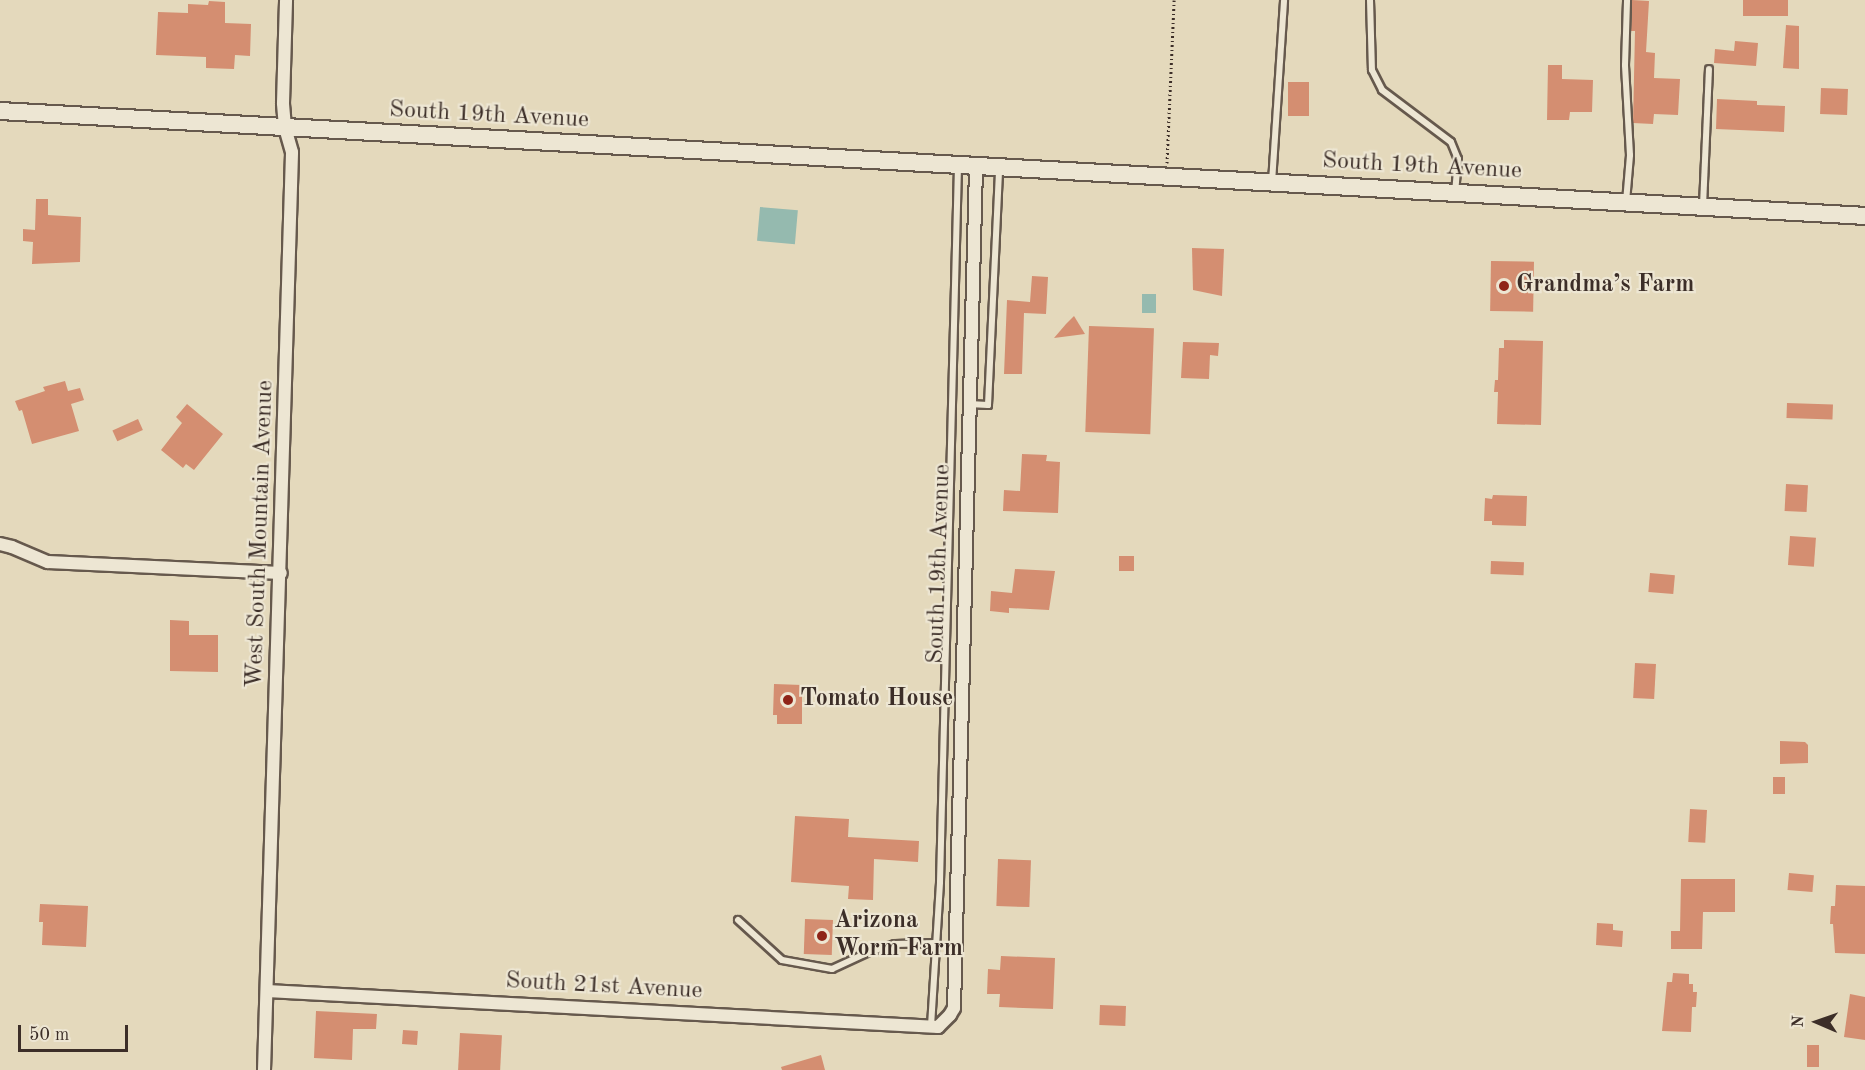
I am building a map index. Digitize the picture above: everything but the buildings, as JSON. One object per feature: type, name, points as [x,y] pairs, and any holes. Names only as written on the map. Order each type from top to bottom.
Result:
[{"type":"main road","name":"South 19th Avenue","points":[[0,111],[1865,216]]},
{"type":"street","name":"West South Mountain Avenue","points":[[264,1070],[281,573],[292,152],[285,127],[286,0]]},
{"type":"street","name":"South 19th Avenue","points":[[934,1027],[954,1008],[976,167]]},
{"type":"street","points":[[0,544],[12,546],[48,562],[281,573]]},
{"type":"street","name":"South 21st Avenue","points":[[267,991],[934,1027]]},
{"type":"lane","points":[[1271,183],[1284,0]]},
{"type":"lane","points":[[1370,0],[1372,70],[1382,90],[1451,142],[1458,159],[1455,193]]},
{"type":"lane","points":[[1626,202],[1630,155],[1624,65],[1628,0]]},
{"type":"lane","points":[[1703,207],[1709,69]]},
{"type":"lane","points":[[934,1027],[958,166]]},
{"type":"lane","points":[[969,404],[988,405],[999,168]]},
{"type":"lane","points":[[738,920],[782,960],[832,969],[869,952],[895,944],[936,943]]},
{"type":"path","points":[[1167,177],[1174,0]]},
{"type":"water","points":[[760,207],[798,210],[795,244],[757,241]]},
{"type":"water","points":[[1142,294],[1156,294],[1156,313],[1142,313]]},
{"type":"place","name":"Grandma’s Farm","points":[[1504,286]]},
{"type":"place","name":"Tomato House","points":[[788,700]]},
{"type":"place","name":"Arizona Worm Farm","points":[[822,936]]}]
